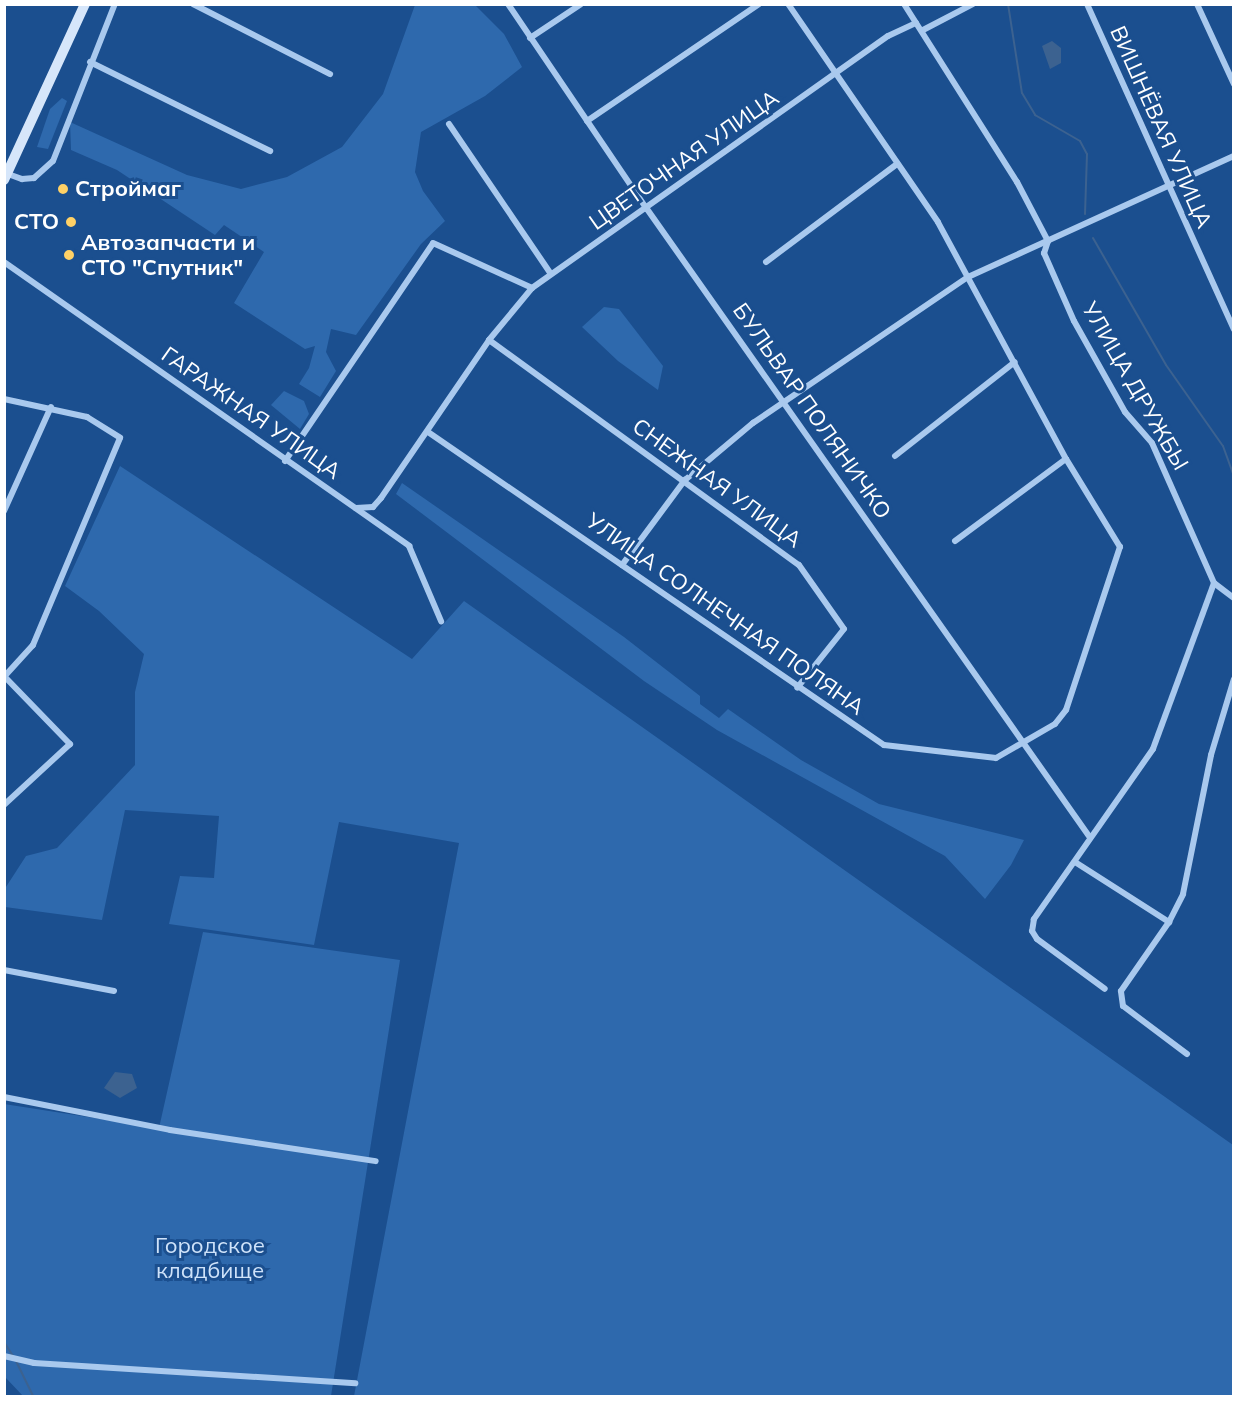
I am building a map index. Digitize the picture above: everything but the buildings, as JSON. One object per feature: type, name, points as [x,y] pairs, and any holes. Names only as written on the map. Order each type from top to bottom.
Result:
[{"type":"street","points":[[85,4],[6,177],[34,178],[53,161],[90,62],[115,4]]},
{"type":"street","points":[[193,4],[330,74]]},
{"type":"street","name":"БУЛЬВАР ПОЛЯНИЧКО","points":[[508,4],[647,209],[785,402],[1022,746],[1089,836]]},
{"type":"street","points":[[530,38],[581,4]]},
{"type":"street","points":[[587,121],[759,4]]},
{"type":"street","name":"УЛИЦА СОЛНЕЧНАЯ ПОЛЯНА","points":[[428,432],[797,688],[884,745],[996,758],[1022,746],[1055,724],[1066,710],[1120,547],[1066,459],[938,222],[788,4]]},
{"type":"street","name":"УЛИЦА ДРУЖБЫ","points":[[904,4],[923,30],[1017,182],[1048,242],[1044,253],[1074,321],[1125,412],[1152,443],[1214,583]]},
{"type":"street","points":[[923,30],[973,4]]},
{"type":"street","name":"ВИШНЁВАЯ УЛИЦА","points":[[1087,4],[1233,329]]},
{"type":"street","points":[[1197,4],[1233,84]]},
{"type":"street","name":"ЦВЕТОЧНАЯ УЛИЦА","points":[[356,508],[373,507],[428,432],[489,340],[532,288],[837,75],[888,36],[916,23]]},
{"type":"street","points":[[90,62],[270,151]]},
{"type":"street","points":[[449,124],[551,274]]},
{"type":"street","points":[[622,565],[685,480],[753,423],[968,277],[1168,188],[1233,156]]},
{"type":"street","points":[[766,262],[897,164]]},
{"type":"street","points":[[285,461],[433,243],[532,288]]},
{"type":"street","name":"ГАРАЖНАЯ УЛИЦА","points":[[4,262],[285,461],[356,508],[416,555],[419,578],[441,621]]},
{"type":"street","name":"СНЕЖНАЯ УЛИЦА","points":[[489,340],[685,480],[799,565],[843,629],[797,688]]},
{"type":"street","points":[[895,456],[1016,363]]},
{"type":"street","points":[[4,399],[51,407],[87,417],[120,438],[33,645],[5,677],[70,744],[4,804]]},
{"type":"street","points":[[4,511],[51,407]]},
{"type":"street","points":[[954,541],[1066,459]]},
{"type":"street","points":[[1106,989],[1032,932],[1034,919],[1075,862],[1089,836],[1153,749],[1214,583],[1233,598]]},
{"type":"street","points":[[1188,1054],[1120,1000],[1120,991],[1169,922],[1183,894],[1211,755],[1233,679]]},
{"type":"street","points":[[1075,862],[1169,922]]},
{"type":"street","points":[[4,970],[114,991]]},
{"type":"street","points":[[4,1097],[170,1130],[376,1161]]},
{"type":"street","points":[[4,1356],[44,1364],[355,1383]]},
{"type":"green space","points":[[415,5],[475,5],[504,34],[522,67],[485,96],[421,132],[415,172],[423,191],[445,221],[421,244],[356,335],[331,329],[326,352],[336,371],[320,397],[299,384],[309,368],[315,346],[305,349],[234,303],[264,252],[224,225],[215,235],[117,170],[71,150],[70,122],[187,175],[241,189],[287,177],[342,147],[383,94]]},
{"type":"green space","points":[[62,98],[67,101],[48,149],[37,147],[50,109]]},
{"type":"green space","points":[[604,307],[619,309],[663,366],[658,390],[618,361],[582,327]]},
{"type":"green space","points":[[284,391],[304,401],[309,414],[300,429],[271,405]]},
{"type":"green space","points":[[120,466],[412,659],[464,601],[1233,1145],[1233,1396],[354,1396],[459,843],[339,822],[314,945],[169,924],[180,876],[214,878],[219,816],[125,810],[102,920],[5,907],[4,890],[26,856],[57,848],[135,765],[135,692],[144,654],[99,611],[65,586]]},
{"type":"green space","points":[[402,483],[624,637],[700,696],[700,704],[719,718],[728,709],[801,760],[879,804],[1024,840],[1011,865],[985,899],[945,856],[717,730],[644,681],[396,494]]},
{"type":"green space","name":"Городское кладбище","points":[[203,932],[400,960],[331,1396],[23,1396],[5,1377],[4,1104],[159,1128]]},
{"type":"shaded area","points":[[1052,41],[1061,48],[1061,63],[1050,69],[1042,46]]},
{"type":"shaded area","points":[[115,1072],[132,1074],[137,1088],[120,1098],[104,1088]]},
{"type":"waterway","points":[[1008,4],[1022,93],[1035,115],[1080,141],[1087,154],[1085,214]]},
{"type":"waterway","points":[[1093,238],[1166,365],[1223,446],[1234,476]]},
{"type":"waterway","points":[[4,1342],[13,1356]]},
{"type":"waterway","points":[[16,1361],[33,1396]]},
{"type":"place","name":"Строймаг","points":[[63,189]]},
{"type":"place","name":"СТО","points":[[71,222]]},
{"type":"place","name":"Автозапчасти и СТО \"Спутник\"","points":[[69,255]]}]
